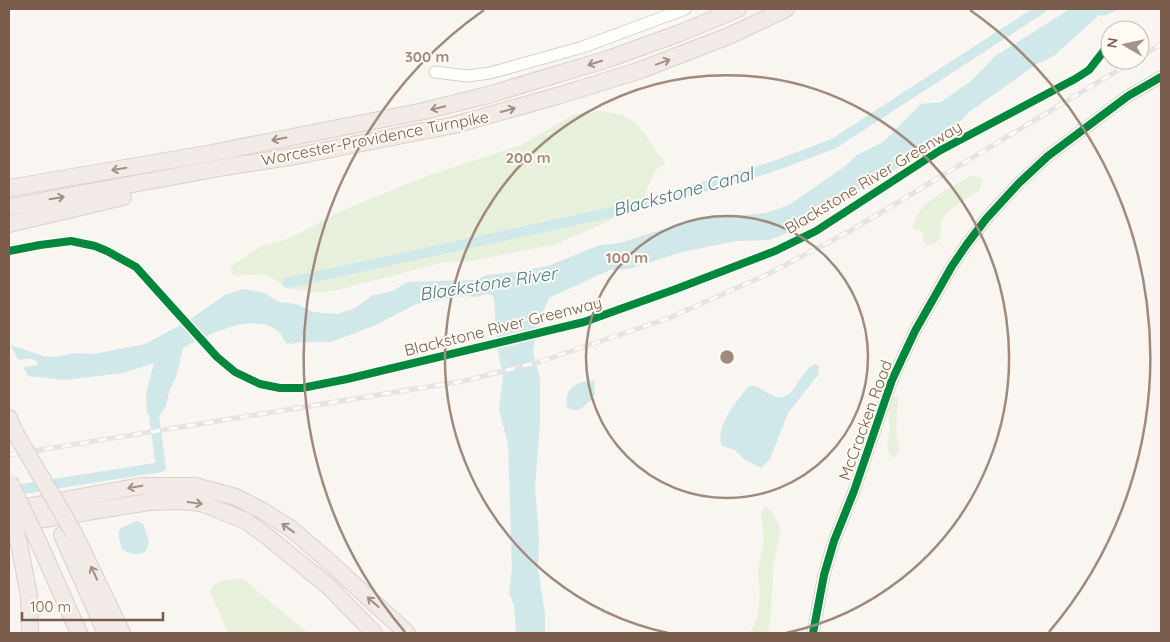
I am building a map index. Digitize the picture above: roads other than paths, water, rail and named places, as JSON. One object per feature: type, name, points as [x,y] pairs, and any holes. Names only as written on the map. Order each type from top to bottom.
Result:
[{"type":"highway","name":"Worcester-Providence Turnpike","points":[[9,188],[212,152],[424,111],[488,95],[608,59],[680,33],[738,9]]},
{"type":"highway","name":"Worcester-Providence Turnpike","points":[[9,207],[225,167],[296,156],[454,125],[638,72],[685,54],[786,9]]},
{"type":"highway","points":[[9,224],[98,202],[250,172],[296,156]]},
{"type":"highway","points":[[9,418],[68,534],[122,633]]},
{"type":"highway","points":[[9,481],[79,633]]},
{"type":"highway","points":[[30,633],[28,596],[19,543],[9,509],[141,486],[195,486],[236,497],[263,511],[290,528],[326,558],[407,633]]},
{"type":"highway","points":[[9,524],[148,502],[200,503],[246,521],[268,537],[328,586],[374,633]]},
{"type":"highway","points":[[68,534],[106,633]]},
{"type":"street","points":[[435,72],[468,76],[490,73],[583,47],[685,9]]},
{"type":"street","name":"McCracken Road","points":[[813,633],[824,575],[834,541],[854,492],[892,380],[915,331],[952,266],[986,220],[1019,183],[1048,156],[1128,96],[1161,78]]},
{"type":"water","name":"Blackstone River","points":[[1070,9],[1120,9],[1098,16],[1054,56],[1037,64],[969,112],[949,133],[903,165],[831,205],[789,232],[769,240],[736,241],[682,252],[629,269],[610,270],[549,298],[538,323],[533,352],[540,378],[540,423],[535,488],[539,535],[538,568],[545,614],[545,633],[516,633],[514,605],[509,593],[512,567],[508,444],[499,409],[503,377],[497,345],[494,299],[492,295],[466,296],[416,304],[374,326],[331,342],[286,343],[278,331],[266,325],[253,323],[223,330],[183,348],[177,374],[169,392],[166,406],[160,415],[154,416],[147,414],[146,393],[154,363],[123,373],[65,380],[28,376],[23,367],[37,365],[38,362],[31,359],[18,360],[11,345],[43,356],[54,357],[75,353],[94,354],[145,344],[186,322],[225,295],[243,289],[262,292],[280,302],[296,304],[313,312],[337,314],[355,308],[371,296],[392,291],[408,282],[474,280],[487,275],[548,266],[600,245],[620,243],[696,219],[766,213],[789,205],[844,167],[857,155],[883,142],[921,104],[941,102],[971,81],[994,57]]},
{"type":"water","points":[[816,364],[819,367],[818,375],[788,413],[770,459],[761,468],[744,459],[735,450],[722,446],[720,439],[721,431],[728,414],[749,386],[758,387],[774,396],[783,397],[792,391],[806,370]]},
{"type":"water","points":[[594,380],[595,394],[583,407],[575,410],[567,407],[568,394],[573,387],[577,384]]},
{"type":"water","points":[[137,521],[143,524],[149,541],[146,551],[140,554],[128,553],[122,549],[119,531],[121,528]]},
{"type":"waterway","name":"Blackstone Canal","points":[[287,283],[626,209],[766,169],[833,144],[1041,9]]},
{"type":"waterway","points":[[10,491],[161,467],[154,416],[155,403]]},
{"type":"railway","points":[[1150,51],[1161,44]]},
{"type":"railway","points":[[9,455],[464,381],[539,362],[669,318],[766,275],[850,231],[1118,70]]}]
